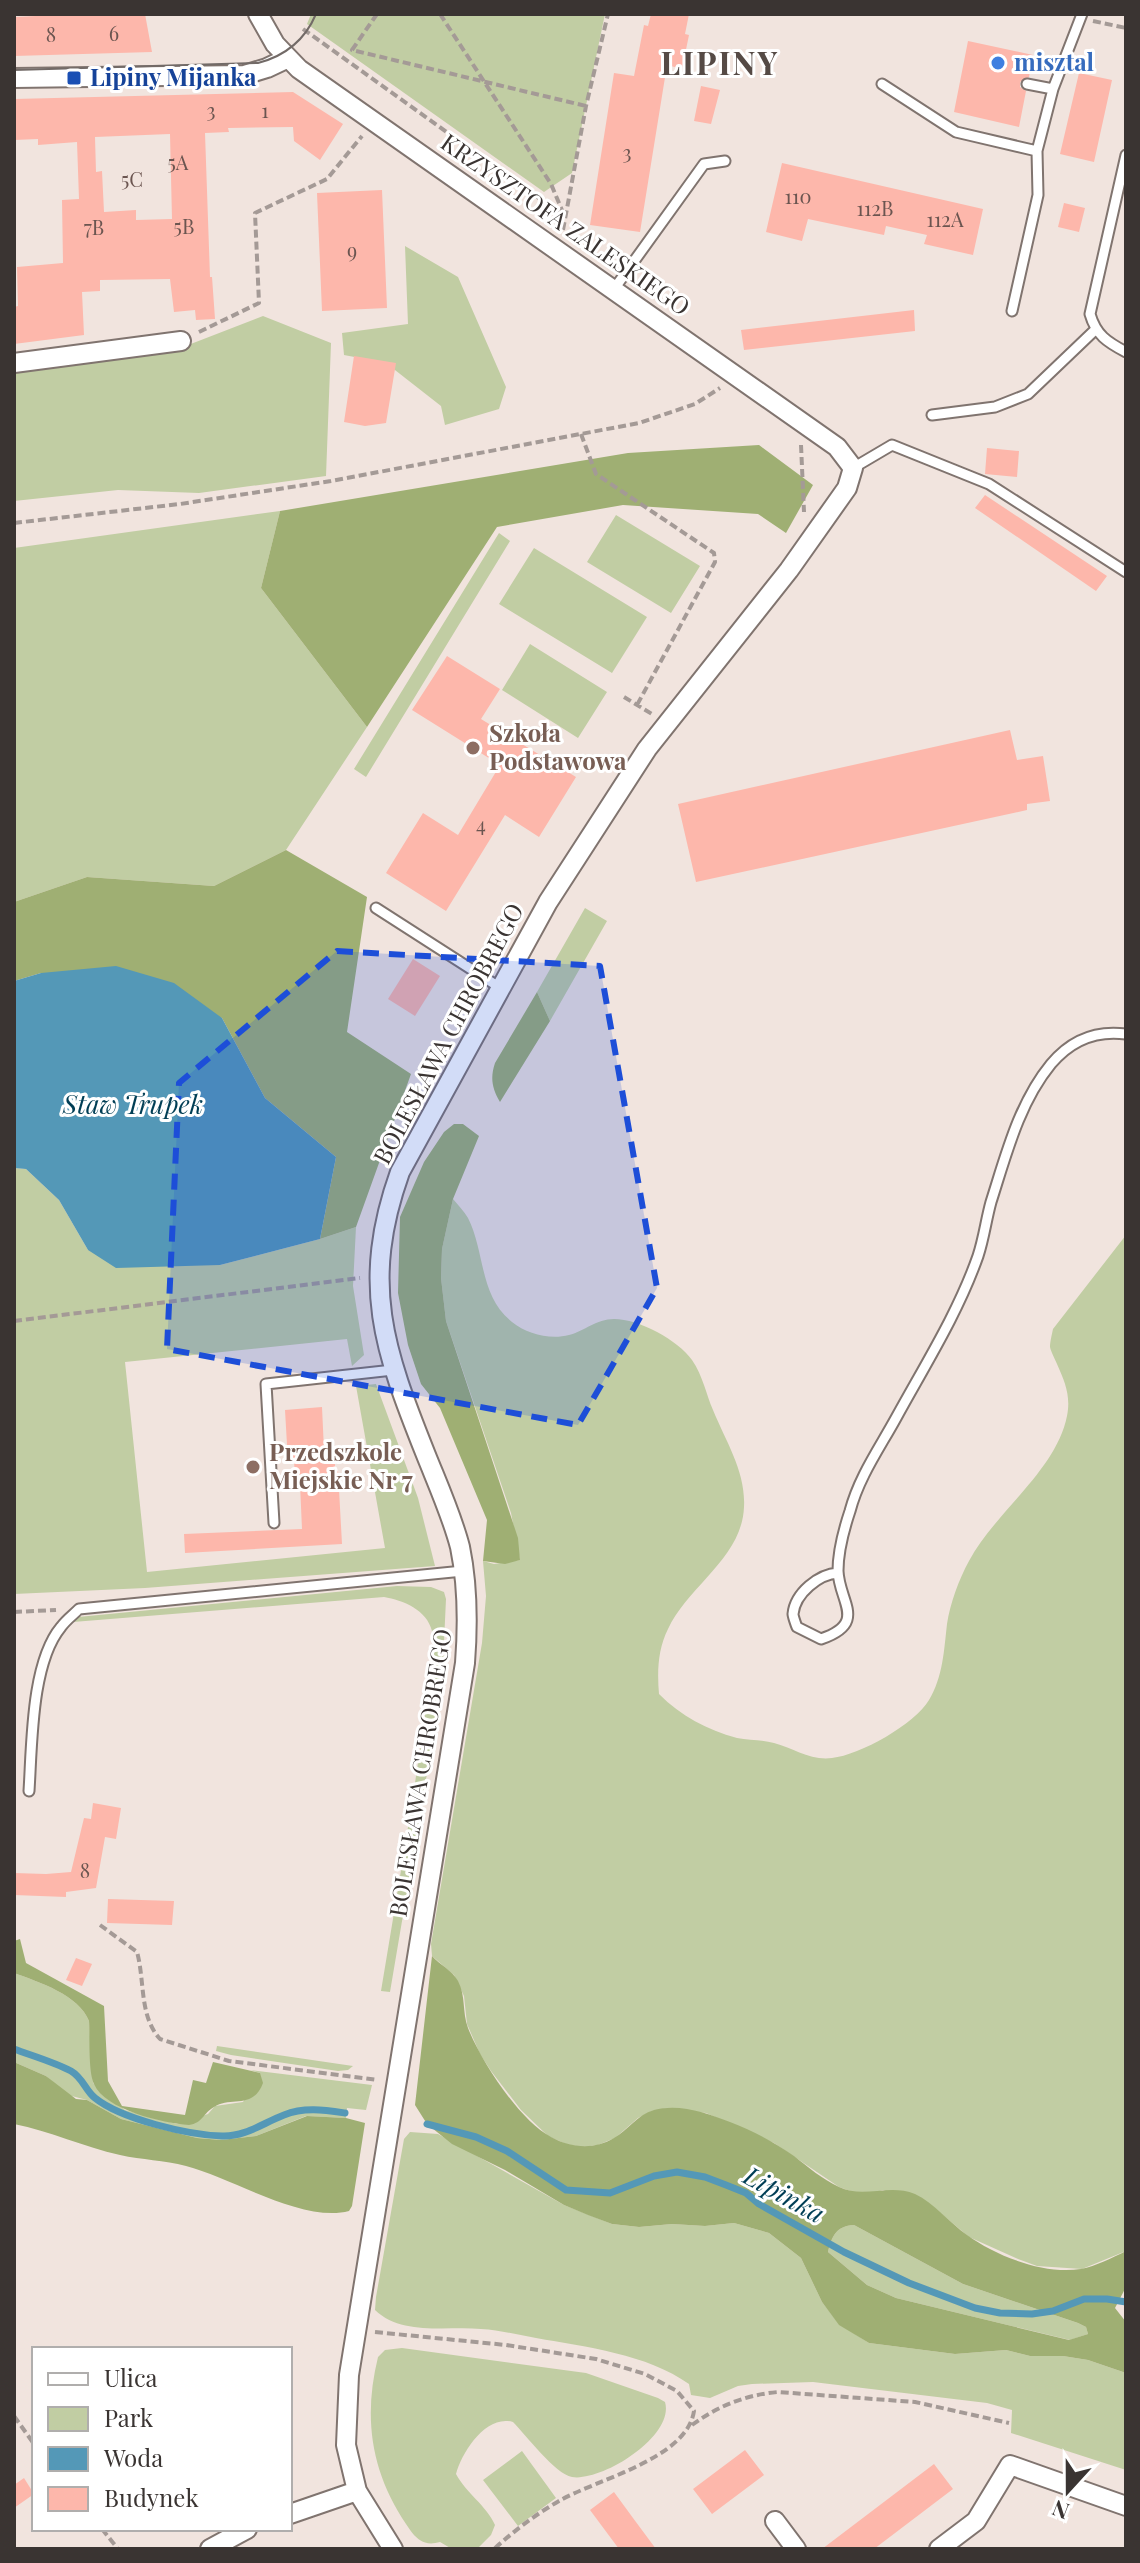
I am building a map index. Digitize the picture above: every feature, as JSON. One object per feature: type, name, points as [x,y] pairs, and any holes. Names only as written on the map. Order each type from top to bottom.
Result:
[{"type":"street","name":"KRZYSZTOFA ZALESKIEGO","points":[[258,14],[286,59],[837,447],[853,468]]},
{"type":"street","points":[[14,78],[244,75],[286,59]]},
{"type":"street","points":[[14,363],[181,341]]},
{"type":"street","name":"BOLESŁAWA CHROBREGO","points":[[393,2549],[357,2491],[346,2445],[349,2375],[468,1630],[459,1546],[393,1370],[382,1320],[378,1278],[389,1201],[400,1172],[548,902],[647,749],[789,570],[847,488],[853,468]]},
{"type":"street","points":[[939,2549],[976,2521],[1010,2465],[1126,2506]]},
{"type":"street","points":[[292,2513],[357,2491]]},
{"type":"street","points":[[775,2521],[796,2549]]},
{"type":"street","points":[[210,2549],[243,2531]]},
{"type":"lane","points":[[1012,311],[1038,195],[1037,151],[1053,89],[1082,14]]},
{"type":"lane","points":[[882,84],[956,132],[1037,151]]},
{"type":"lane","points":[[1027,84],[1053,89]]},
{"type":"lane","points":[[1126,155],[1090,314],[1095,330],[1126,352]]},
{"type":"lane","points":[[614,289],[704,164],[725,161]]},
{"type":"lane","points":[[932,415],[995,407],[1028,394],[1095,330]]},
{"type":"lane","points":[[853,468],[892,445],[989,484],[1126,572]]},
{"type":"lane","points":[[376,908],[499,987]]},
{"type":"lane","points":[[838,1573],[826,1573],[813,1583],[798,1600],[793,1615],[797,1627],[821,1639],[835,1634],[846,1624],[849,1609],[838,1573],[850,1511],[868,1465],[963,1293],[979,1253],[991,1202],[1021,1114],[1050,1066],[1064,1050],[1087,1036],[1106,1032],[1126,1034]]},
{"type":"lane","points":[[274,1523],[266,1384],[393,1370]]},
{"type":"lane","points":[[29,1791],[34,1710],[40,1678],[52,1641],[79,1609],[463,1571]]},
{"type":"path","points":[[343,58],[377,14]]},
{"type":"path","points":[[440,14],[551,184],[565,217]]},
{"type":"path","points":[[562,234],[586,106],[608,14]]},
{"type":"path","points":[[303,29],[565,217]]},
{"type":"path","points":[[352,50],[586,106]]},
{"type":"path","points":[[181,341],[259,303],[255,213],[327,179],[374,121]]},
{"type":"path","points":[[14,523],[180,504],[331,481],[639,423],[695,404],[738,376]]},
{"type":"path","points":[[581,434],[596,474],[714,553],[715,562],[637,705]]},
{"type":"path","points":[[800,525],[805,510],[801,442]]},
{"type":"path","points":[[624,697],[654,715],[647,723]]},
{"type":"path","points":[[360,1266],[360,1288]]},
{"type":"path","points":[[14,1321],[378,1278]]},
{"type":"path","points":[[14,1612],[79,1609]]},
{"type":"path","points":[[100,1925],[137,1952],[147,2018],[160,2039],[229,2061],[396,2082]]},
{"type":"path","points":[[355,2336],[384,2332],[506,2345],[596,2359],[645,2374],[677,2391],[694,2411],[692,2425]]},
{"type":"path","points":[[494,2549],[562,2499],[655,2456],[715,2408],[756,2394],[778,2392],[904,2401],[951,2408],[1009,2423]]},
{"type":"path","points":[[14,2416],[32,2441]]},
{"type":"path","points":[[104,2531],[118,2549]]},
{"type":"highlighted area","points":[[337,951],[600,966],[657,1288],[578,1425],[167,1349],[179,1083]]},
{"type":"green space","points":[[311,14],[605,14],[572,173],[544,192],[307,24]]},
{"type":"green space","points":[[405,246],[458,277],[506,387],[499,409],[445,425],[441,406],[386,363],[344,355],[342,333],[408,324]]},
{"type":"green space","points":[[263,316],[331,343],[326,476],[199,493],[118,490],[14,501],[14,371],[183,347]]},
{"type":"green space","points":[[759,445],[813,485],[786,533],[758,514],[623,505],[497,527],[367,727],[261,588],[280,511],[628,453]]},
{"type":"green space","points":[[280,511],[261,588],[367,727],[286,850],[214,886],[87,877],[14,902],[14,548]]},
{"type":"green space","points":[[616,515],[700,566],[671,613],[587,562]]},
{"type":"green space","points":[[499,533],[510,541],[366,777],[354,769]]},
{"type":"green space","points":[[534,548],[647,617],[612,673],[499,604]]},
{"type":"green space","points":[[530,644],[607,692],[578,738],[502,690]]},
{"type":"green space","points":[[286,850],[367,897],[347,1032],[411,1074],[356,1227],[320,1239],[336,1157],[265,1098],[222,1018],[41,973],[14,981],[14,902],[87,877],[214,886]]},
{"type":"green space","points":[[585,908],[607,921],[550,1021],[537,992]]},
{"type":"green space","points":[[537,992],[550,1021],[500,1102],[493,1083],[495,1063]]},
{"type":"green space","points":[[454,1124],[463,1124],[479,1136],[453,1199],[442,1249],[441,1278],[446,1321],[518,1538],[520,1560],[505,1564],[483,1561],[487,1520],[440,1408],[421,1384],[408,1345],[398,1293],[400,1217],[424,1162],[444,1132]]},
{"type":"green space","points":[[14,1168],[26,1169],[59,1200],[88,1250],[220,1265],[356,1227],[353,1286],[364,1355],[352,1366],[347,1339],[125,1362],[147,1572],[385,1548],[356,1386],[376,1384],[418,1498],[435,1566],[145,1588],[14,1594]]},
{"type":"green space","points":[[453,1199],[466,1215],[473,1231],[494,1299],[512,1322],[532,1333],[554,1337],[575,1333],[602,1321],[624,1320],[668,1338],[692,1360],[738,1469],[744,1507],[734,1542],[668,1629],[659,1660],[659,1694],[685,1715],[715,1731],[737,1738],[774,1743],[824,1758],[844,1756],[886,1737],[912,1719],[929,1700],[940,1673],[950,1608],[965,1568],[980,1543],[1038,1473],[1061,1436],[1067,1416],[1068,1396],[1050,1347],[1053,1329],[1126,1235],[1126,2251],[1082,2269],[1037,2266],[969,2237],[931,2205],[883,2190],[870,2194],[839,2187],[774,2143],[706,2113],[667,2108],[652,2111],[638,2118],[615,2138],[598,2145],[582,2147],[566,2144],[548,2136],[521,2110],[480,2054],[467,2024],[464,1996],[454,1975],[432,1956],[431,1944],[482,1643],[486,1596],[483,1561],[494,1564],[520,1560],[511,1513],[446,1321],[441,1278],[442,1249]]},
{"type":"green space","points":[[397,1586],[431,1587],[444,1592],[446,1599],[442,1685],[390,1992],[381,1991],[433,1664],[434,1641],[425,1617],[406,1604],[384,1597],[73,1622],[78,1617]]},
{"type":"green space","points":[[20,1939],[26,1963],[104,2006],[108,2081],[122,2106],[185,2115],[193,2080],[206,2083],[213,2062],[260,2073],[263,2083],[259,2091],[248,2100],[214,2107],[189,2125],[136,2114],[110,2101],[100,2093],[92,2078],[89,2021],[84,2012],[57,1991],[14,1973],[14,1941]]},
{"type":"green space","points":[[432,1956],[458,1981],[468,2028],[502,2088],[526,2117],[559,2141],[582,2146],[599,2144],[614,2138],[654,2110],[693,2110],[763,2137],[839,2187],[858,2192],[896,2190],[915,2194],[979,2243],[1021,2262],[1052,2269],[1081,2269],[1126,2251],[1126,2287],[1115,2308],[1126,2322],[1126,2373],[1088,2360],[1063,2356],[1030,2356],[1006,2350],[955,2354],[869,2343],[839,2325],[822,2302],[801,2258],[769,2233],[734,2223],[639,2227],[612,2224],[564,2205],[505,2170],[452,2144],[427,2124],[415,2105]],"holes":[[[854,2225],[963,2284],[1078,2323],[1086,2327],[1088,2334],[1069,2340],[896,2298],[867,2285],[828,2252],[831,2241],[843,2227]]]},
{"type":"green space","points":[[14,1973],[57,1991],[84,2012],[89,2021],[93,2083],[125,2110],[177,2124],[208,2114],[215,2106],[243,2102],[260,2073],[250,2070],[372,2085],[366,2110],[347,2108],[346,2118],[306,2116],[256,2136],[221,2140],[197,2138],[121,2119],[87,2100],[68,2095],[46,2076],[14,2062]]},
{"type":"green space","points":[[217,2046],[353,2066],[338,2071],[231,2055],[216,2051]]},
{"type":"green space","points":[[14,2062],[46,2076],[76,2099],[87,2100],[121,2119],[197,2138],[221,2140],[256,2136],[307,2116],[346,2118],[365,2123],[352,2206],[349,2211],[311,2211],[186,2166],[120,2155],[14,2124]]},
{"type":"green space","points":[[410,2132],[438,2134],[564,2205],[612,2224],[639,2227],[734,2223],[769,2233],[801,2258],[822,2302],[839,2324],[869,2343],[955,2354],[1006,2350],[1030,2356],[1063,2356],[1088,2360],[1126,2373],[1126,2470],[1011,2433],[1012,2410],[987,2403],[813,2382],[738,2386],[710,2398],[691,2395],[689,2384],[654,2365],[616,2353],[495,2330],[398,2324],[375,2310],[404,2139]]},
{"type":"green space","points":[[854,2225],[963,2284],[1078,2323],[1086,2327],[1088,2334],[1070,2340],[896,2298],[867,2285],[828,2252],[836,2233],[843,2227]]},
{"type":"green space","points":[[402,2348],[586,2373],[658,2398],[665,2402],[665,2415],[659,2429],[634,2454],[585,2477],[572,2477],[557,2469],[513,2422],[494,2424],[470,2446],[456,2474],[491,2518],[495,2525],[491,2535],[477,2549],[452,2549],[440,2542],[424,2542],[413,2533],[394,2504],[373,2444],[371,2402],[378,2357],[385,2350]]},
{"type":"green space","points":[[522,2451],[556,2498],[518,2526],[483,2480]]},
{"type":"water","name":"Staw Trupek","points":[[116,966],[174,983],[222,1018],[265,1098],[336,1157],[320,1239],[220,1265],[116,1268],[88,1250],[59,1200],[26,1169],[14,1168],[14,981],[41,973]]},
{"type":"building","points":[[145,14],[152,52],[14,56],[14,17]]},
{"type":"building","points":[[651,14],[689,14],[685,34],[689,35],[682,69],[667,65],[640,232],[590,225],[614,73],[634,76],[644,25],[648,26]]},
{"type":"building","points":[[968,41],[1033,55],[1029,77],[1020,82],[1020,87],[1026,91],[1019,127],[954,112]]},
{"type":"building","points":[[1079,73],[1112,80],[1094,162],[1060,154]]},
{"type":"building","points":[[701,86],[720,90],[711,124],[694,121]]},
{"type":"building","points":[[293,92],[343,124],[320,160],[294,141],[293,127],[228,128],[229,132],[205,133],[210,277],[215,319],[196,320],[195,310],[174,312],[170,279],[100,280],[100,291],[82,292],[84,335],[14,344],[14,307],[18,306],[17,267],[63,263],[62,200],[79,199],[77,142],[38,145],[38,139],[14,140],[14,99]],"holes":[[[170,134],[172,219],[136,220],[136,210],[104,212],[102,171],[96,172],[95,137]]]},
{"type":"building","points":[[782,163],[983,209],[973,255],[924,244],[927,235],[886,226],[884,235],[808,219],[802,241],[766,232]]},
{"type":"building","points":[[382,190],[387,308],[322,311],[317,193]]},
{"type":"building","points":[[1064,203],[1085,208],[1079,232],[1058,227]]},
{"type":"building","points":[[914,310],[915,331],[744,350],[741,330]]},
{"type":"building","points":[[354,356],[396,363],[386,423],[365,426],[344,422]]},
{"type":"building","points":[[987,448],[1019,451],[1017,477],[985,474]]},
{"type":"building","points":[[985,495],[1107,576],[1096,591],[975,508]]},
{"type":"building","points":[[447,656],[500,689],[481,719],[576,777],[539,837],[505,815],[446,911],[386,873],[423,813],[458,835],[500,765],[412,710]]},
{"type":"building","points":[[1010,730],[1017,760],[1043,756],[1050,801],[1027,804],[1027,810],[696,882],[678,804]]},
{"type":"building","points":[[413,959],[440,976],[415,1016],[388,999]]},
{"type":"building","points":[[322,1407],[324,1450],[335,1450],[342,1544],[185,1553],[184,1534],[302,1529],[300,1484],[296,1484],[294,1462],[288,1462],[285,1410]]},
{"type":"building","points":[[93,1803],[121,1808],[116,1839],[105,1837],[96,1888],[66,1892],[66,1897],[14,1895],[14,1873],[71,1872],[84,1818],[91,1819]]},
{"type":"building","points":[[108,1899],[174,1901],[172,1925],[107,1923]]},
{"type":"building","points":[[76,1958],[92,1964],[82,1986],[66,1980]]},
{"type":"building","points":[[745,2450],[764,2475],[712,2514],[693,2489]]},
{"type":"building","points":[[934,2464],[953,2489],[874,2549],[822,2549]]},
{"type":"building","points":[[24,2478],[32,2495],[14,2508],[14,2485]]},
{"type":"building","points":[[614,2492],[656,2549],[619,2549],[590,2510]]},
{"type":"waterway","name":"Lipinka","points":[[14,2049],[71,2071],[95,2098],[121,2113],[191,2133],[230,2136],[299,2111],[345,2113]]},
{"type":"waterway","name":"Lipinka","points":[[427,2124],[476,2137],[507,2151],[566,2190],[610,2193],[654,2176],[677,2172],[705,2177],[746,2193],[759,2204],[844,2252],[909,2283],[975,2308],[1032,2314],[1053,2311],[1084,2299],[1126,2302]]},
{"type":"tram line","points":[[14,70],[258,63],[293,46],[316,14]]},
{"type":"place","name":"misztal","points":[[998,63]]},
{"type":"place","name":"Lipiny Mijanka","points":[[74,78]]},
{"type":"place","name":"Szkoła Podstawowa","points":[[473,748]]},
{"type":"place","name":"Przedszkole Miejskie Nr 7","points":[[253,1467]]},
{"type":"district","name":"LIPINY","points":[[720,64]]}]
